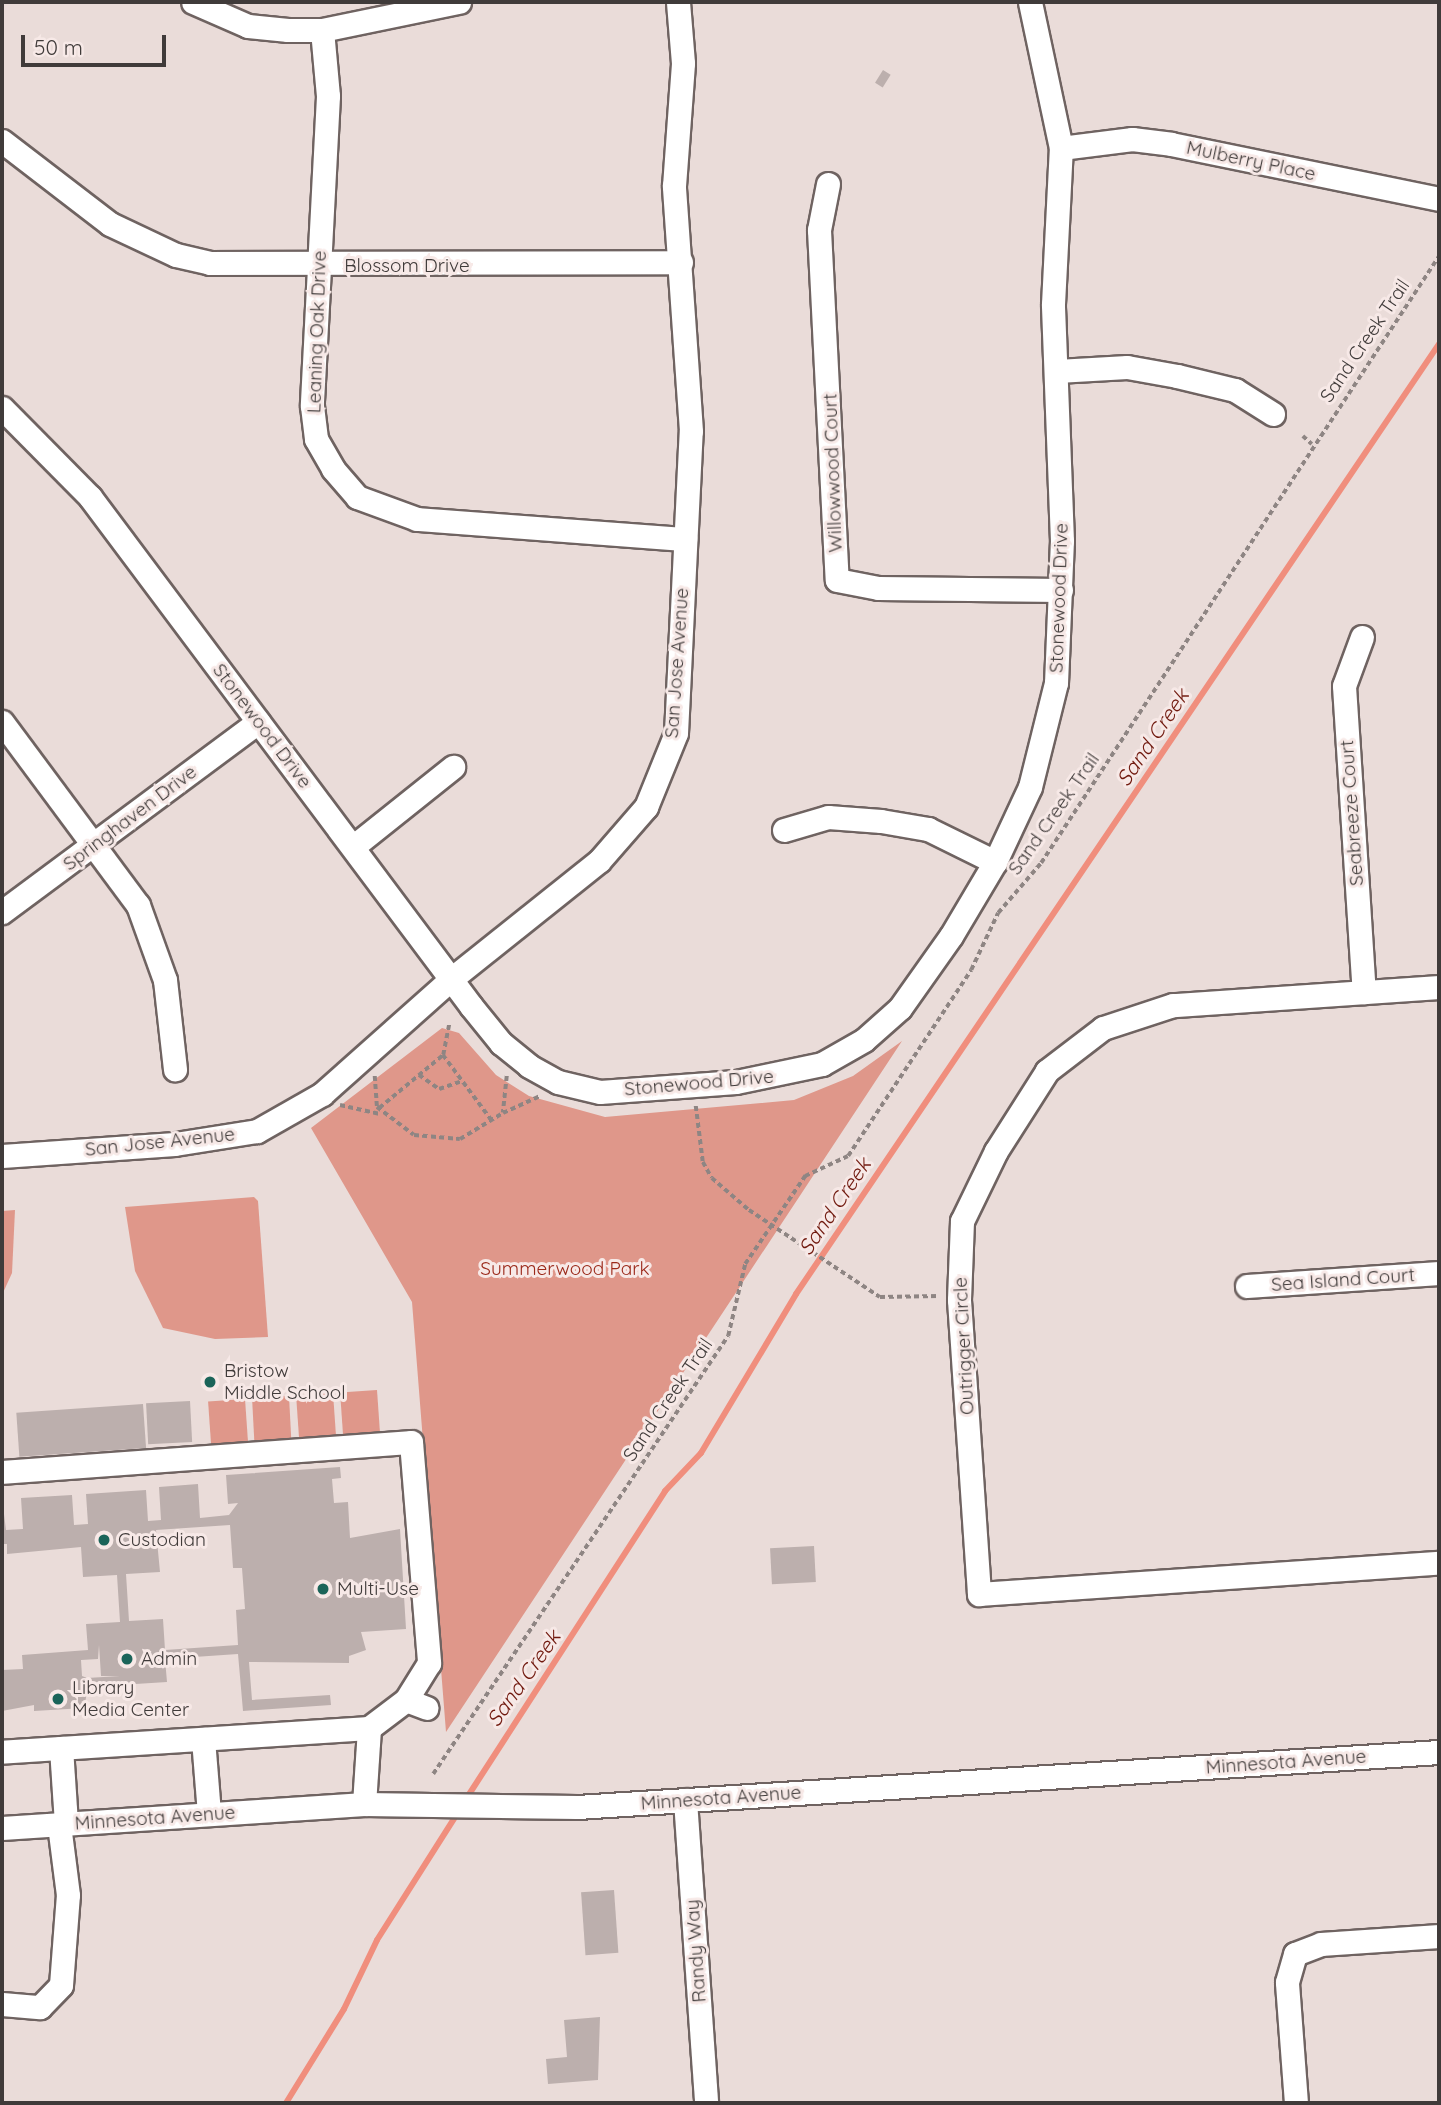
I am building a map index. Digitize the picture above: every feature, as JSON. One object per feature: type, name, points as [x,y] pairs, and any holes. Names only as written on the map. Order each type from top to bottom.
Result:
[{"type":"street","points":[[192,2],[248,26],[322,30],[459,2]]},
{"type":"street","name":"San Jose Avenue","points":[[2,1156],[175,1144],[257,1131],[322,1094],[451,979],[599,861],[646,807],[676,733],[691,431],[674,175],[683,63],[678,2]]},
{"type":"street","name":"Stonewood Drive","points":[[2,408],[90,497],[500,1043],[558,1082],[600,1091],[782,1076],[822,1064],[864,1040],[900,1009],[995,862],[1044,743],[1056,683],[1061,590],[1057,371],[1053,304],[1061,148],[1030,2]]},
{"type":"street","name":"Leaning Oak Drive","points":[[322,30],[328,96],[312,406],[316,439],[357,497],[417,519],[685,539]]},
{"type":"street","name":"Mulberry Place","points":[[1061,148],[1132,139],[1171,144],[1439,200]]},
{"type":"street","name":"Blossom Drive","points":[[2,141],[88,209],[176,254],[211,263],[320,266],[681,262]]},
{"type":"street","name":"Willowwood Court","points":[[828,184],[819,230],[837,580],[878,588],[1061,590]]},
{"type":"street","points":[[1057,371],[1127,367],[1178,376],[1235,390],[1273,414]]},
{"type":"street","name":"Seabreeze Court","points":[[1362,637],[1344,685],[1364,992]]},
{"type":"street","points":[[2,722],[134,897],[155,940],[175,1069]]},
{"type":"street","name":"Springhaven Drive","points":[[2,912],[258,722]]},
{"type":"street","points":[[354,846],[453,767]]},
{"type":"street","points":[[783,830],[828,817],[881,821],[928,830],[995,862]]},
{"type":"street","name":"Outrigger Circle","points":[[1439,987],[1173,1005],[1103,1028],[1047,1071],[996,1151],[962,1221],[959,1294],[979,1594],[1439,1563]]},
{"type":"street","name":"Sea Island Court","points":[[1247,1286],[1439,1273]]},
{"type":"street","points":[[2,1472],[411,1443],[429,1663],[416,1704],[369,1728],[2,1752]]},
{"type":"street","points":[[363,1804],[369,1728]]},
{"type":"street","points":[[203,1740],[209,1814]]},
{"type":"street","points":[[2,2004],[40,2007],[61,1985],[68,1895],[61,1748]]},
{"type":"street","name":"Minnesota Avenue","points":[[2,1828],[363,1804],[500,1806],[685,1800],[1439,1752]]},
{"type":"street","name":"Randy Way","points":[[685,1800],[706,2103]]},
{"type":"street","points":[[1296,2103],[1287,1982],[1295,1954],[1321,1944],[1439,1936]]},
{"type":"path","name":"Sand Creek Trail","points":[[433,1774],[728,1336],[746,1264],[772,1224],[805,1176],[848,1156],[971,970],[998,913],[1041,863],[1312,443],[1439,256]]},
{"type":"path","points":[[1303,436],[1312,443]]},
{"type":"path","points":[[989,908],[998,913]]},
{"type":"path","points":[[378,1108],[443,1055],[449,1023]]},
{"type":"path","points":[[443,1055],[493,1122]]},
{"type":"path","points":[[375,1072],[378,1108],[382,1114]]},
{"type":"path","points":[[419,1075],[439,1089],[462,1081]]},
{"type":"path","points":[[503,1113],[507,1076]]},
{"type":"path","points":[[334,1104],[382,1114],[414,1135],[445,1141],[493,1122],[503,1113],[541,1095]]},
{"type":"path","points":[[696,1106],[699,1145],[712,1178],[772,1224],[880,1297],[896,1301],[959,1294]]},
{"type":"green space","name":"Summerwood Park","points":[[442,1028],[459,1033],[496,1075],[529,1096],[605,1117],[794,1100],[853,1076],[902,1041],[446,1732],[412,1302],[311,1128]]},
{"type":"green space","points":[[254,1197],[258,1201],[268,1337],[215,1339],[163,1328],[135,1271],[125,1207]]},
{"type":"green space","points":[[15,1210],[12,1273],[2,1295],[2,1211]]},
{"type":"green space","points":[[377,1390],[382,1456],[345,1458],[340,1393]]},
{"type":"green space","points":[[333,1393],[338,1459],[301,1461],[296,1396]]},
{"type":"green space","points":[[289,1396],[292,1462],[256,1464],[252,1398]]},
{"type":"green space","points":[[245,1399],[250,1465],[213,1467],[208,1402]]},
{"type":"building","points":[[883,70],[891,75],[883,87],[875,83]]},
{"type":"building","points":[[190,1401],[192,1442],[148,1444],[146,1403]]},
{"type":"building","points":[[143,1404],[146,1448],[19,1457],[16,1413]]},
{"type":"building","points":[[340,1467],[341,1478],[332,1479],[334,1503],[348,1502],[350,1538],[400,1529],[406,1629],[361,1632],[366,1650],[349,1656],[349,1663],[249,1662],[252,1700],[330,1695],[331,1705],[243,1711],[238,1654],[165,1659],[167,1682],[88,1687],[84,1708],[34,1711],[34,1705],[2,1711],[2,1670],[23,1669],[22,1655],[88,1650],[86,1624],[120,1622],[117,1575],[83,1577],[81,1547],[7,1554],[7,1544],[2,1544],[2,1498],[6,1530],[23,1529],[21,1498],[72,1495],[74,1525],[88,1524],[86,1494],[146,1490],[148,1521],[161,1520],[159,1487],[198,1484],[200,1518],[229,1515],[238,1503],[228,1504],[226,1475]],"holes":[[[230,1525],[233,1568],[242,1568],[245,1609],[236,1610],[238,1645],[165,1650],[163,1619],[129,1621],[126,1574],[160,1572],[156,1530]],[[99,1645],[101,1676],[120,1676],[87,1678],[82,1676],[81,1660],[98,1659]]]},
{"type":"building","points":[[814,1546],[816,1582],[772,1584],[770,1548]]},
{"type":"building","points":[[614,1890],[618,1953],[585,1955],[581,1892]]},
{"type":"building","points":[[600,2017],[598,2080],[548,2084],[546,2059],[567,2057],[564,2020]]},
{"type":"waterway","name":"Sand Creek","points":[[466,1799],[665,1491],[701,1453],[796,1294],[1439,344]]},
{"type":"waterway","name":"Sand Creek","points":[[286,2103],[344,2009],[377,1940],[459,1811]]},
{"type":"place","name":"Bristow Middle School","points":[[210,1382]]},
{"type":"place","name":"Custodian","points":[[104,1540]]},
{"type":"place","name":"Multi-Use","points":[[323,1589]]},
{"type":"place","name":"Admin","points":[[127,1659]]},
{"type":"place","name":"Library Media Center","points":[[58,1699]]}]
